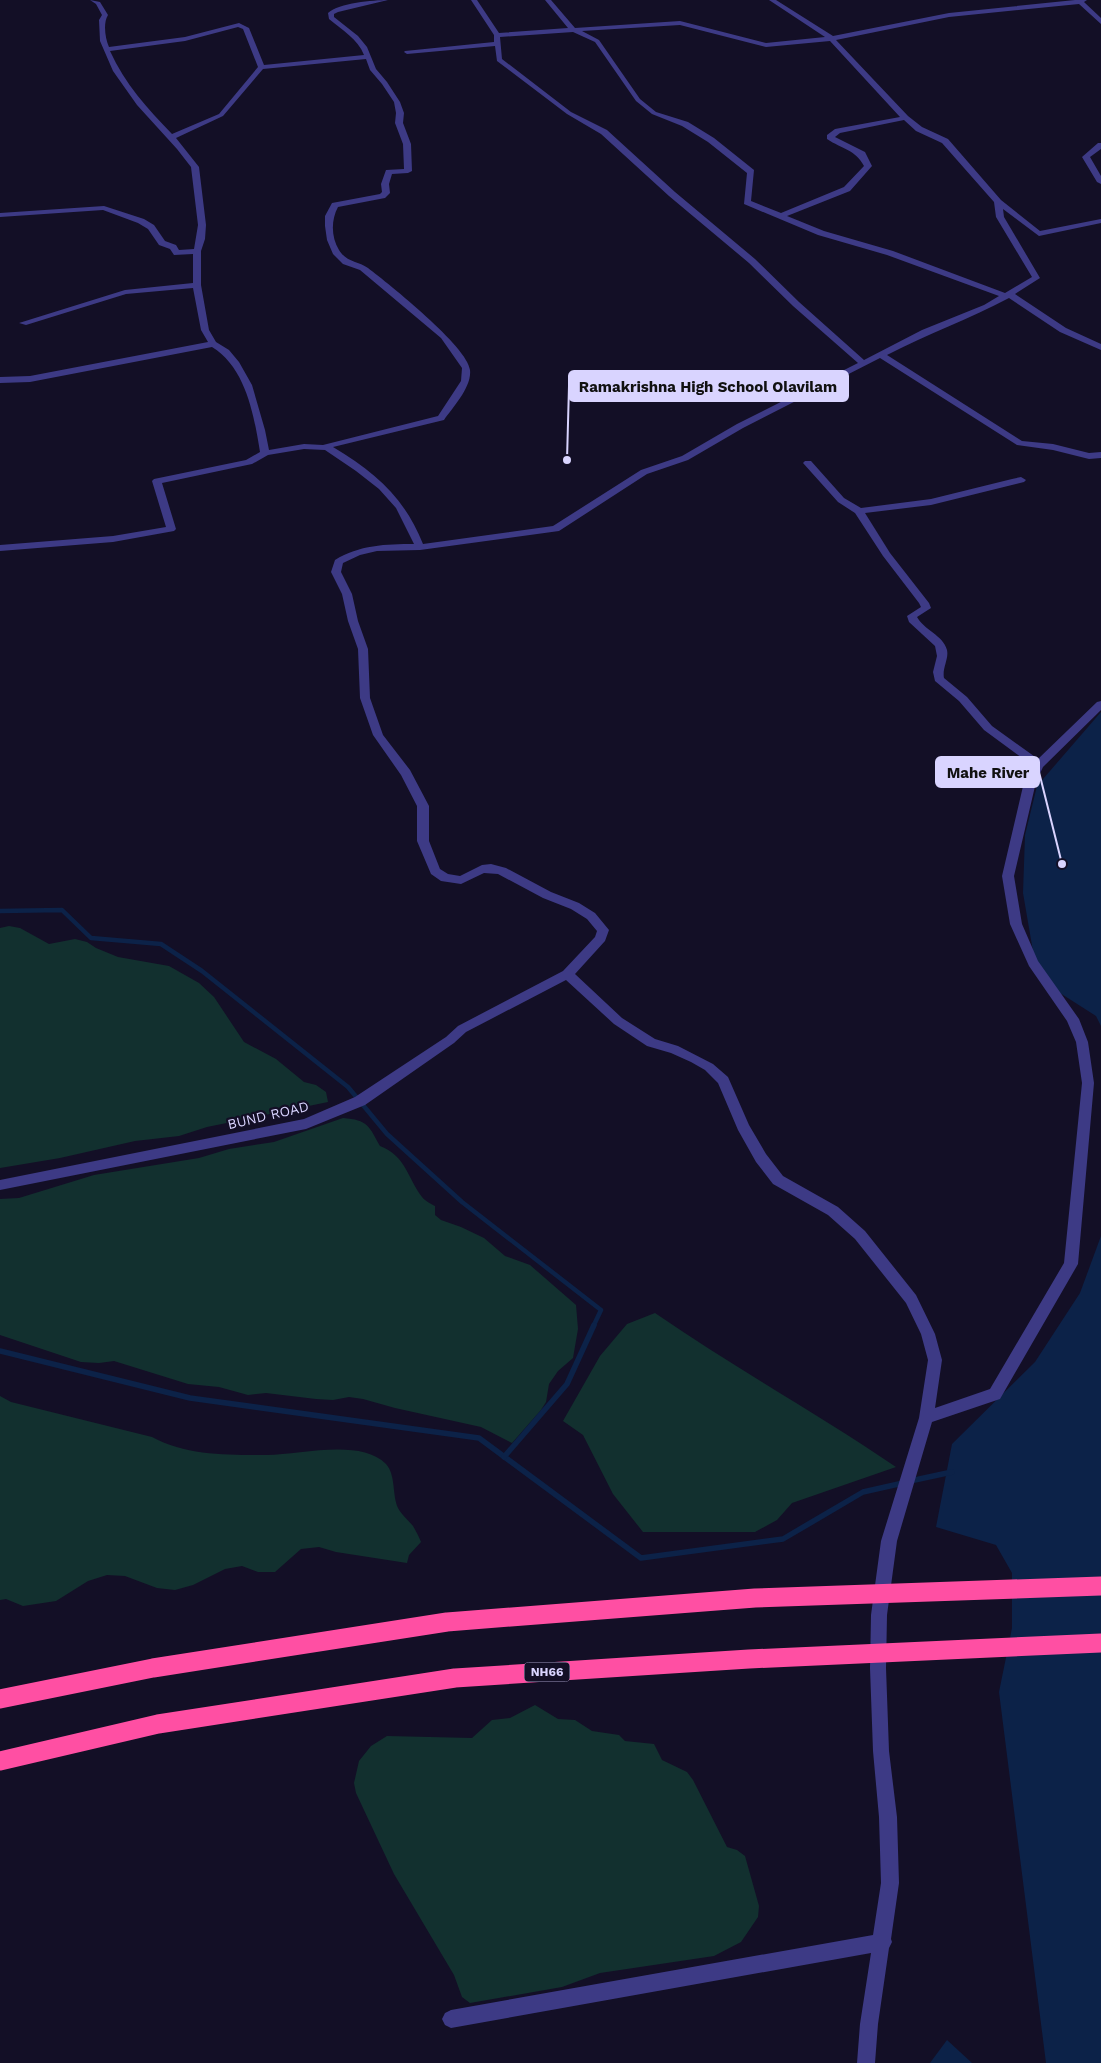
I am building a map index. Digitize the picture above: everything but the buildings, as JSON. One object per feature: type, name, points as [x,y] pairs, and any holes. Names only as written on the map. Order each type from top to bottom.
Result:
[{"type":"highway","points":[[0,1699],[153,1668],[447,1622],[755,1598],[1101,1586]]},
{"type":"highway","name":"NH66","points":[[0,1761],[158,1724],[455,1678],[749,1659],[1101,1643]]},
{"type":"street","points":[[93,0],[98,3],[105,15],[102,20],[102,31],[116,71],[152,119],[195,167],[202,225],[197,251],[197,285],[205,330],[213,344],[226,352],[236,364],[248,385],[261,430],[265,452]]},
{"type":"street","points":[[321,448],[354,438],[441,418],[465,380],[466,368],[444,336],[363,268],[346,262],[336,252],[331,240],[329,216],[334,205],[382,196],[386,193],[385,184],[389,172],[408,171],[407,144],[399,123],[400,113],[397,102],[385,83],[373,70],[365,48],[356,37],[331,18],[331,13],[385,0]]},
{"type":"street","points":[[474,0],[497,35],[499,60],[569,113],[604,132],[672,194],[752,260],[796,304],[863,363]]},
{"type":"street","points":[[548,0],[572,29],[597,41],[638,100],[654,113],[691,128],[751,172],[747,202],[821,233],[890,253],[1008,295],[1063,330],[1101,347]]},
{"type":"street","points":[[772,0],[831,38],[905,118],[919,129],[945,141],[998,202],[1039,234],[1101,221]]},
{"type":"street","points":[[497,35],[680,23],[766,46],[845,37],[949,15],[1081,1],[1101,22]]},
{"type":"street","points":[[107,49],[185,39],[239,25],[246,28],[260,66]]},
{"type":"street","points":[[406,52],[499,44]]},
{"type":"street","points":[[170,138],[221,115],[260,66],[350,60],[367,57]]},
{"type":"street","points":[[781,216],[847,189],[868,166],[862,154],[830,137],[838,132],[905,118]]},
{"type":"street","points":[[1101,145],[1086,157],[1101,182]]},
{"type":"street","name":"BUND ROAD","points":[[0,1185],[306,1124],[360,1101],[450,1040],[462,1029],[567,974],[601,938],[603,930],[597,921],[575,906],[548,895],[502,871],[491,868],[461,880],[445,878],[435,871],[422,841],[423,806],[406,773],[378,735],[365,698],[363,649],[353,621],[347,594],[336,572],[338,562],[348,554],[386,547],[420,547],[556,530],[644,472],[685,458],[740,426],[880,354],[925,332],[987,307],[1036,278],[1000,217],[998,202]]},
{"type":"street","points":[[0,215],[104,208],[141,221],[151,228],[162,243],[173,247],[177,252],[197,251]]},
{"type":"street","points":[[23,323],[125,292],[197,285]]},
{"type":"street","points":[[0,380],[30,379],[213,344]]},
{"type":"street","points":[[880,354],[1020,443],[1053,446],[1089,456],[1101,455]]},
{"type":"street","points":[[0,548],[113,539],[171,529],[157,481],[249,462],[261,457],[265,452],[306,447],[327,448],[366,472],[398,502],[410,522],[420,547]]},
{"type":"street","points":[[808,463],[841,500],[859,511],[886,554],[924,603],[926,608],[912,616],[913,620],[935,640],[941,650],[942,656],[938,662],[939,679],[962,699],[988,728],[1039,765]]},
{"type":"street","points":[[859,511],[953,498],[1005,482],[1021,480]]},
{"type":"street","points":[[926,1418],[995,1394],[1071,1264],[1076,1194],[1088,1083],[1082,1042],[1073,1019],[1033,963],[1016,924],[1008,876],[1030,782],[1039,765],[1101,704]]},
{"type":"street","points":[[567,974],[618,1021],[650,1043],[674,1049],[709,1067],[723,1080],[743,1126],[761,1158],[778,1180],[833,1211],[860,1235],[911,1300],[928,1334],[935,1360],[926,1418],[889,1541],[879,1615],[878,1668],[881,1751],[888,1818],[890,1883],[883,1942],[869,2024],[866,2063]]},
{"type":"street","points":[[451,2019],[883,1942]]},
{"type":"green space","points":[[9,926],[20,928],[49,944],[75,939],[87,942],[118,957],[169,966],[199,983],[214,997],[244,1042],[276,1059],[304,1082],[316,1085],[326,1092],[328,1102],[207,1127],[179,1136],[135,1141],[60,1158],[0,1168],[0,928]]},
{"type":"green space","points":[[343,1118],[358,1120],[367,1125],[380,1146],[389,1150],[401,1161],[422,1197],[435,1206],[435,1215],[441,1220],[484,1238],[505,1256],[530,1265],[576,1305],[578,1329],[573,1358],[558,1371],[549,1384],[546,1402],[541,1410],[512,1443],[481,1427],[363,1399],[349,1397],[333,1400],[316,1399],[266,1393],[248,1395],[219,1387],[188,1384],[114,1361],[99,1363],[81,1362],[0,1335],[0,1199],[19,1198],[94,1175],[199,1158],[229,1149],[274,1142]]},
{"type":"green space","points":[[655,1313],[896,1467],[792,1503],[777,1520],[755,1532],[643,1532],[613,1494],[583,1435],[563,1421],[600,1356],[627,1324]]},
{"type":"green space","points":[[0,1396],[11,1402],[152,1437],[179,1448],[193,1451],[267,1455],[346,1450],[375,1456],[386,1464],[389,1469],[393,1479],[398,1508],[413,1526],[421,1542],[409,1555],[407,1563],[336,1552],[319,1547],[301,1549],[275,1572],[258,1572],[242,1566],[225,1569],[193,1585],[175,1590],[157,1588],[125,1576],[107,1575],[88,1581],[56,1601],[23,1606],[6,1599],[0,1600]]},
{"type":"green space","points":[[535,1705],[558,1719],[575,1720],[592,1731],[619,1735],[625,1741],[654,1744],[662,1760],[687,1772],[693,1780],[727,1847],[737,1850],[745,1856],[759,1906],[758,1917],[741,1942],[714,1956],[600,1973],[562,1987],[470,2003],[462,1997],[454,1975],[394,1874],[356,1793],[354,1783],[359,1761],[371,1746],[387,1736],[472,1738],[492,1720],[510,1718]]},
{"type":"water","points":[[1101,712],[1101,1026],[1096,1016],[1060,993],[1034,957],[1023,893],[1025,835],[1037,786]]},
{"type":"water","points":[[1101,1236],[1101,2063],[1046,2063],[999,1692],[1012,1628],[1012,1573],[996,1545],[936,1527],[952,1444],[1035,1362],[1080,1293]]},
{"type":"water","points":[[947,2040],[972,2063],[930,2063]]},
{"type":"waterway","points":[[0,911],[62,910],[91,938],[161,944],[202,971],[348,1087],[387,1134],[462,1202],[601,1310],[593,1327]]},
{"type":"waterway","points":[[504,1457],[567,1384],[594,1325]]},
{"type":"waterway","points":[[0,1351],[190,1398],[479,1438],[504,1457]]},
{"type":"waterway","points":[[504,1457],[641,1558],[783,1539],[863,1492],[903,1483]]},
{"type":"waterway","points":[[910,1481],[952,1472]]},
{"type":"place","name":"Ramakrishna High School Olavilam","points":[[567,460]]},
{"type":"place","name":"Mahe River","points":[[1062,864]]}]
